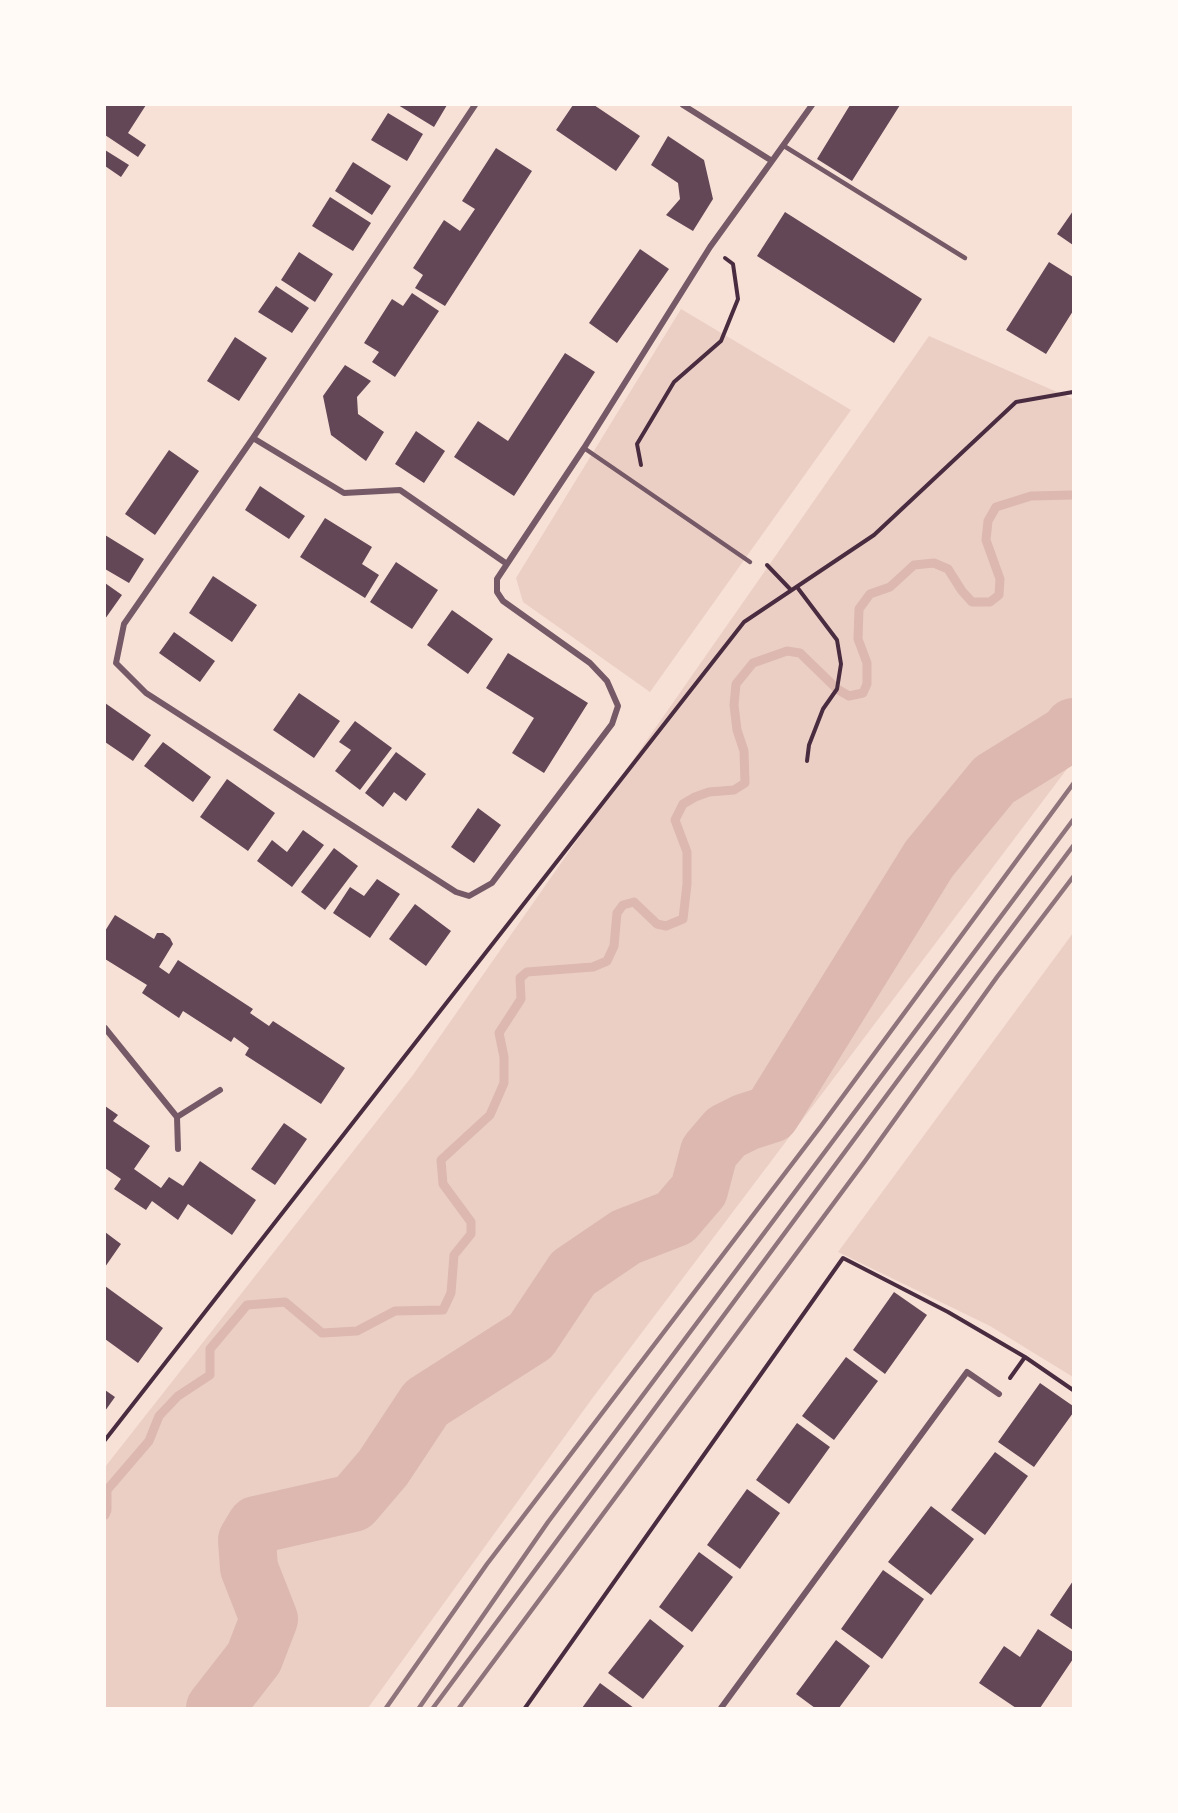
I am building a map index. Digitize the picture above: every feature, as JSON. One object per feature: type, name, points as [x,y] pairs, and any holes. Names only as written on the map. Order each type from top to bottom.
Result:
[{"type":"street","points":[[476,105],[253,438],[124,624],[116,663],[146,693],[456,892],[469,896],[492,883],[612,724],[618,706],[607,681],[590,663],[503,601],[497,592],[497,579],[584,448],[710,247],[812,105]]},
{"type":"street","points":[[683,105],[772,161]]},
{"type":"street","points":[[253,438],[344,493],[400,490],[507,564]]},
{"type":"street","points":[[105,1028],[177,1117],[178,1149]]},
{"type":"street","points":[[177,1117],[220,1090]]},
{"type":"street","points":[[722,1708],[968,1372],[999,1394]]},
{"type":"lane","points":[[784,146],[965,258]]},
{"type":"lane","points":[[584,448],[750,562]]},
{"type":"path","points":[[642,474],[637,444],[674,382],[721,341],[738,299],[733,264],[710,247]]},
{"type":"path","points":[[105,1440],[744,622],[874,535],[1016,402],[1073,392]]},
{"type":"path","points":[[763,561],[791,590]]},
{"type":"path","points":[[797,586],[837,640],[841,664],[837,689],[823,709],[809,745],[807,760]]},
{"type":"path","points":[[525,1708],[843,1258],[948,1312],[1025,1357],[1073,1390]]},
{"type":"path","points":[[948,1312],[950,1307]]},
{"type":"path","points":[[999,1394],[1025,1357]]},
{"type":"shaded area","points":[[681,309],[851,410],[650,692],[523,602],[516,578]]},
{"type":"shaded area","points":[[929,336],[1073,399],[1073,761],[594,1396],[368,1708],[105,1708],[105,1467],[413,1075]]},
{"type":"shaded area","points":[[1073,933],[1073,1377],[990,1326],[838,1252]]},
{"type":"building","points":[[105,105],[146,105],[128,133],[146,145],[138,157],[105,135]]},
{"type":"building","points":[[398,105],[447,105],[434,127]]},
{"type":"building","points":[[573,105],[594,105],[640,136],[616,171],[556,130]]},
{"type":"building","points":[[850,105],[900,105],[852,181],[817,159]]},
{"type":"building","points":[[388,113],[423,134],[407,161],[371,140]]},
{"type":"building","points":[[668,136],[704,160],[713,199],[693,231],[666,215],[680,199],[678,183],[651,165]]},
{"type":"building","points":[[496,148],[532,171],[445,306],[415,288],[423,275],[413,268],[444,220],[460,231],[475,209],[462,201]]},
{"type":"building","points":[[105,150],[129,165],[121,177],[105,166]]},
{"type":"building","points":[[353,162],[391,186],[372,215],[335,191]]},
{"type":"building","points":[[330,197],[371,223],[353,251],[312,226]]},
{"type":"building","points":[[1073,211],[1073,245],[1057,234]]},
{"type":"building","points":[[785,212],[922,299],[894,343],[757,256]]},
{"type":"building","points":[[640,249],[669,269],[617,343],[589,323]]},
{"type":"building","points":[[299,252],[333,274],[315,302],[281,280]]},
{"type":"building","points":[[1049,262],[1073,277],[1073,311],[1046,354],[1006,330]]},
{"type":"building","points":[[276,286],[309,308],[292,333],[258,312]]},
{"type":"building","points":[[412,293],[439,311],[395,377],[372,362],[379,352],[364,343],[392,299],[403,306]]},
{"type":"building","points":[[235,337],[267,358],[239,401],[207,381]]},
{"type":"building","points":[[565,353],[595,372],[514,496],[454,457],[478,421],[508,441]]},
{"type":"building","points":[[345,365],[371,381],[357,397],[358,414],[384,432],[366,461],[331,435],[323,396]]},
{"type":"building","points":[[416,431],[445,451],[424,483],[395,464]]},
{"type":"building","points":[[169,450],[199,471],[155,535],[125,514]]},
{"type":"building","points":[[260,486],[305,516],[289,539],[245,510]]},
{"type":"building","points":[[325,518],[372,547],[362,564],[379,575],[365,598],[300,557]]},
{"type":"building","points":[[105,535],[144,559],[129,583],[105,569]]},
{"type":"building","points":[[396,562],[438,590],[412,629],[370,602]]},
{"type":"building","points":[[213,576],[257,605],[232,642],[189,613]]},
{"type":"building","points":[[105,583],[122,595],[105,619]]},
{"type":"building","points":[[452,610],[493,639],[468,674],[427,645]]},
{"type":"building","points":[[174,632],[215,661],[200,682],[159,653]]},
{"type":"building","points":[[508,653],[588,703],[544,773],[512,753],[534,718],[486,688]]},
{"type":"building","points":[[299,693],[340,721],[314,758],[273,730]]},
{"type":"building","points":[[105,703],[151,735],[133,761],[105,742]]},
{"type":"building","points":[[355,721],[392,748],[360,790],[335,771],[351,750],[339,742]]},
{"type":"building","points":[[163,742],[211,777],[193,802],[144,766]]},
{"type":"building","points":[[396,752],[426,774],[406,801],[394,792],[383,807],[365,793]]},
{"type":"building","points":[[227,779],[275,813],[248,851],[200,817]]},
{"type":"building","points":[[478,808],[501,825],[474,863],[451,847]]},
{"type":"building","points":[[303,830],[324,845],[292,887],[257,861],[272,840],[287,852]]},
{"type":"building","points":[[334,848],[358,866],[325,910],[301,892]]},
{"type":"building","points":[[377,879],[400,894],[370,938],[333,913],[350,887],[364,896]]},
{"type":"building","points":[[415,904],[451,931],[426,966],[389,939]]},
{"type":"building","points":[[115,915],[154,939],[157,933],[163,933],[170,938],[173,944],[159,967],[169,974],[178,960],[253,1009],[250,1013],[269,1026],[273,1021],[345,1068],[321,1104],[245,1055],[249,1048],[234,1037],[231,1042],[183,1011],[179,1018],[142,993],[147,985],[105,959],[105,931]]},
{"type":"building","points":[[105,1106],[118,1115],[113,1121],[150,1146],[134,1169],[161,1188],[169,1177],[183,1186],[200,1161],[256,1200],[232,1235],[188,1204],[178,1220],[152,1201],[146,1210],[114,1189],[121,1179],[105,1168]]},
{"type":"building","points":[[284,1123],[307,1139],[275,1185],[251,1169]]},
{"type":"building","points":[[105,1232],[121,1244],[105,1267]]},
{"type":"building","points":[[105,1286],[163,1328],[138,1363],[105,1339]]},
{"type":"building","points":[[894,1292],[927,1315],[885,1374],[853,1350]]},
{"type":"building","points":[[846,1357],[878,1381],[834,1440],[802,1416]]},
{"type":"building","points":[[1040,1383],[1073,1406],[1073,1413],[1034,1467],[998,1442]]},
{"type":"building","points":[[105,1390],[115,1397],[105,1411]]},
{"type":"building","points":[[797,1423],[830,1447],[789,1504],[756,1480]]},
{"type":"building","points":[[995,1452],[1028,1476],[985,1535],[951,1510]]},
{"type":"building","points":[[747,1489],[780,1513],[740,1569],[707,1545]]},
{"type":"building","points":[[931,1506],[974,1539],[931,1595],[888,1562]]},
{"type":"building","points":[[699,1552],[733,1577],[692,1632],[659,1607]]},
{"type":"building","points":[[883,1570],[924,1599],[882,1659],[841,1629]]},
{"type":"building","points":[[1073,1581],[1073,1630],[1050,1615]]},
{"type":"building","points":[[650,1619],[684,1646],[643,1699],[608,1673]]},
{"type":"building","points":[[1038,1629],[1073,1652],[1073,1659],[1040,1708],[1016,1708],[979,1683],[1004,1646],[1020,1657]]},
{"type":"building","points":[[836,1640],[870,1666],[839,1708],[815,1708],[796,1694]]},
{"type":"building","points":[[600,1683],[634,1708],[582,1708]]},
{"type":"waterway","points":[[105,1515],[107,1490],[149,1441],[159,1416],[178,1396],[210,1375],[210,1349],[247,1305],[285,1302],[322,1333],[357,1331],[395,1311],[443,1310],[451,1293],[454,1255],[471,1234],[471,1222],[443,1184],[441,1160],[490,1115],[504,1083],[504,1057],[499,1033],[521,999],[520,978],[527,972],[593,967],[607,961],[614,946],[617,913],[623,905],[634,902],[657,924],[666,926],[683,919],[687,884],[687,852],[675,820],[683,804],[695,797],[709,792],[734,790],[745,783],[744,751],[737,730],[734,705],[736,684],[753,663],[787,651],[800,653],[837,689],[849,696],[863,693],[867,684],[867,663],[858,639],[859,609],[870,594],[890,587],[914,565],[934,563],[948,569],[972,602],[990,602],[999,595],[1000,579],[986,540],[988,521],[996,507],[1031,496],[1073,495]]},
{"type":"waterway","points":[[215,1708],[254,1658],[269,1619],[249,1568],[247,1540],[256,1525],[353,1503],[383,1468],[426,1403],[531,1336],[573,1273],[626,1237],[675,1218],[699,1190],[709,1152],[726,1132],[746,1122],[771,1114],[929,859],[994,780],[1068,734],[1073,727]]},
{"type":"railway","points":[[386,1708],[487,1564],[821,1126],[1073,784]]},
{"type":"railway","points":[[419,1708],[548,1522],[1073,820]]},
{"type":"railway","points":[[433,1708],[1073,846]]},
{"type":"railway","points":[[459,1708],[1073,877]]}]
